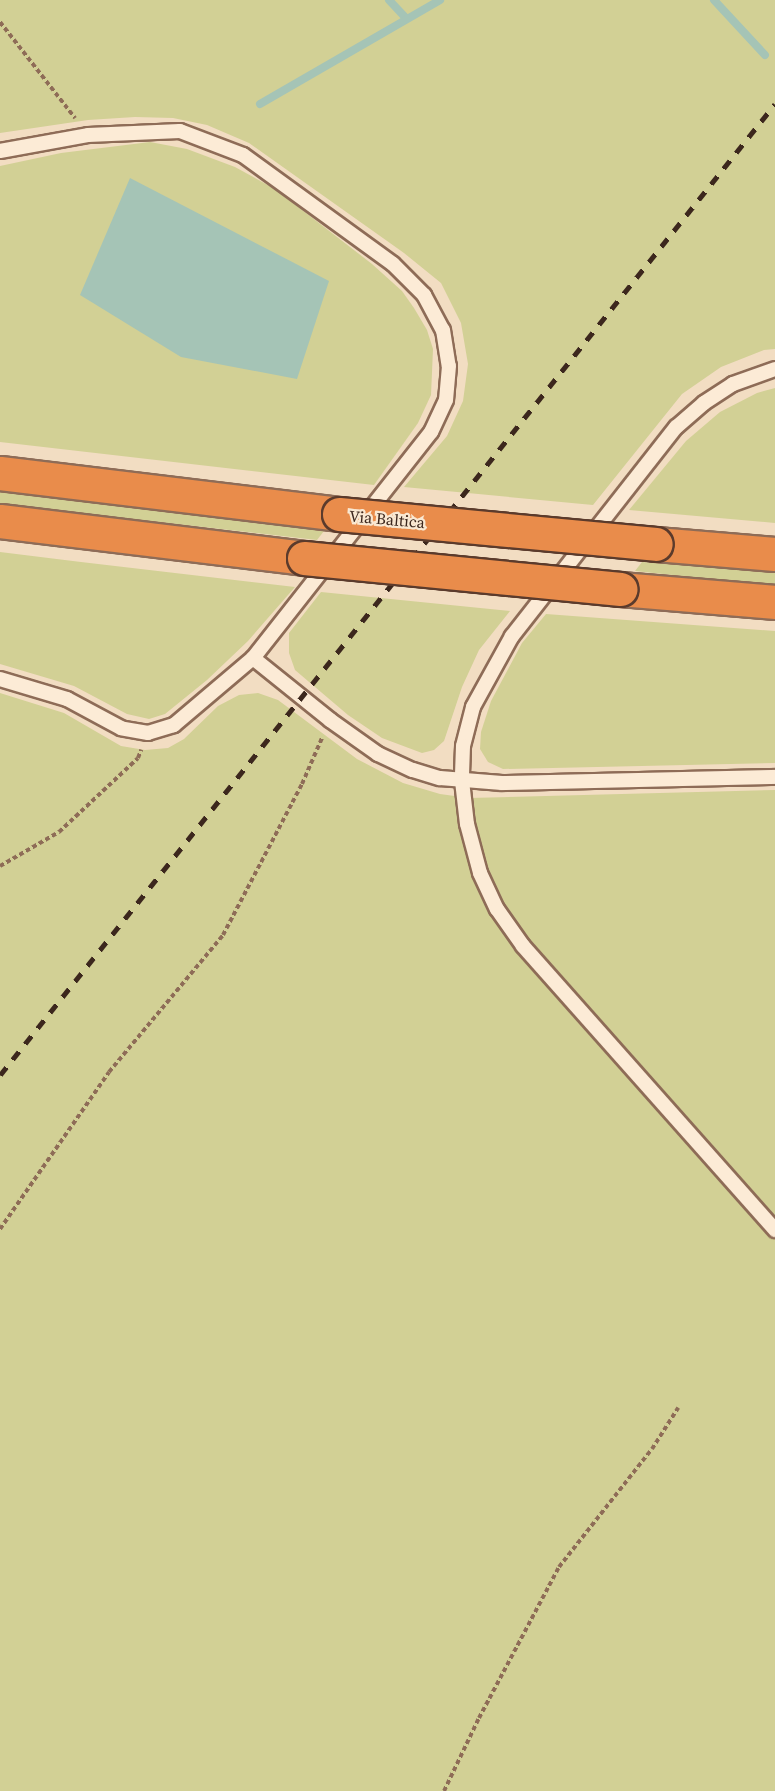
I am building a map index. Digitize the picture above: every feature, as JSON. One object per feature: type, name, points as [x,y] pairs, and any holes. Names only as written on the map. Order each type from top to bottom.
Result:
[{"type":"highway","name":"Via Baltica","points":[[0,473],[339,514],[775,554]]},
{"type":"highway","points":[[0,521],[304,558],[775,602]]},
{"type":"lane","points":[[0,151],[88,135],[180,131],[243,155],[393,264],[424,295],[443,330],[450,366],[446,400],[431,432],[253,658],[174,725],[148,733],[121,728],[67,699],[0,679]]},
{"type":"lane","points":[[775,369],[733,384],[704,403],[676,427],[512,636],[473,707],[463,746],[462,781],[467,824],[480,873],[497,909],[523,946],[775,1230]]},
{"type":"lane","points":[[253,658],[330,720],[387,758],[413,770],[462,781],[502,783],[775,777]]},
{"type":"path","points":[[0,22],[88,135]]},
{"type":"path","points":[[0,1229],[109,1072],[223,934],[302,784],[330,720]]},
{"type":"path","points":[[0,866],[59,832],[97,799],[138,758],[148,733]]},
{"type":"path","points":[[444,1791],[479,1718],[559,1567],[652,1449],[678,1408]]},
{"type":"shaded area","points":[[0,0],[775,0],[775,349],[764,350],[721,367],[682,394],[593,505],[404,487],[447,436],[463,401],[468,364],[461,323],[441,283],[404,253],[249,143],[207,125],[173,118],[135,117],[88,120],[0,133]]},
{"type":"shaded area","points":[[150,142],[187,149],[235,167],[275,189],[372,264],[402,291],[414,308],[427,330],[433,349],[431,395],[418,423],[374,485],[0,442],[0,166],[61,153]]},
{"type":"shaded area","points":[[130,178],[329,281],[297,379],[181,357],[80,295]]},
{"type":"shaded area","points":[[775,388],[775,523],[629,510],[686,441],[720,412],[757,393]]},
{"type":"shaded area","points":[[0,489],[324,531],[317,540],[0,504]]},
{"type":"shaded area","points":[[0,552],[295,587],[248,641],[207,680],[165,714],[149,719],[127,714],[74,686],[0,664]]},
{"type":"shaded area","points":[[642,562],[775,570],[775,586],[635,571]]},
{"type":"shaded area","points":[[321,592],[510,611],[479,650],[462,687],[444,741],[434,750],[422,753],[382,738],[348,715],[295,670],[289,653],[289,633]]},
{"type":"shaded area","points":[[546,614],[775,631],[775,763],[503,769],[488,762],[480,749],[481,732],[491,701],[522,643]]},
{"type":"shaded area","points":[[0,693],[64,713],[121,746],[145,750],[168,748],[184,739],[218,706],[239,695],[258,693],[278,700],[357,759],[403,783],[440,794],[469,798],[775,790],[775,1791],[0,1791]]},
{"type":"waterway","points":[[389,0],[406,18]]},
{"type":"waterway","points":[[260,104],[440,0]]},
{"type":"waterway","points":[[714,0],[765,55]]},
{"type":"railway","points":[[0,1075],[775,104]]}]
